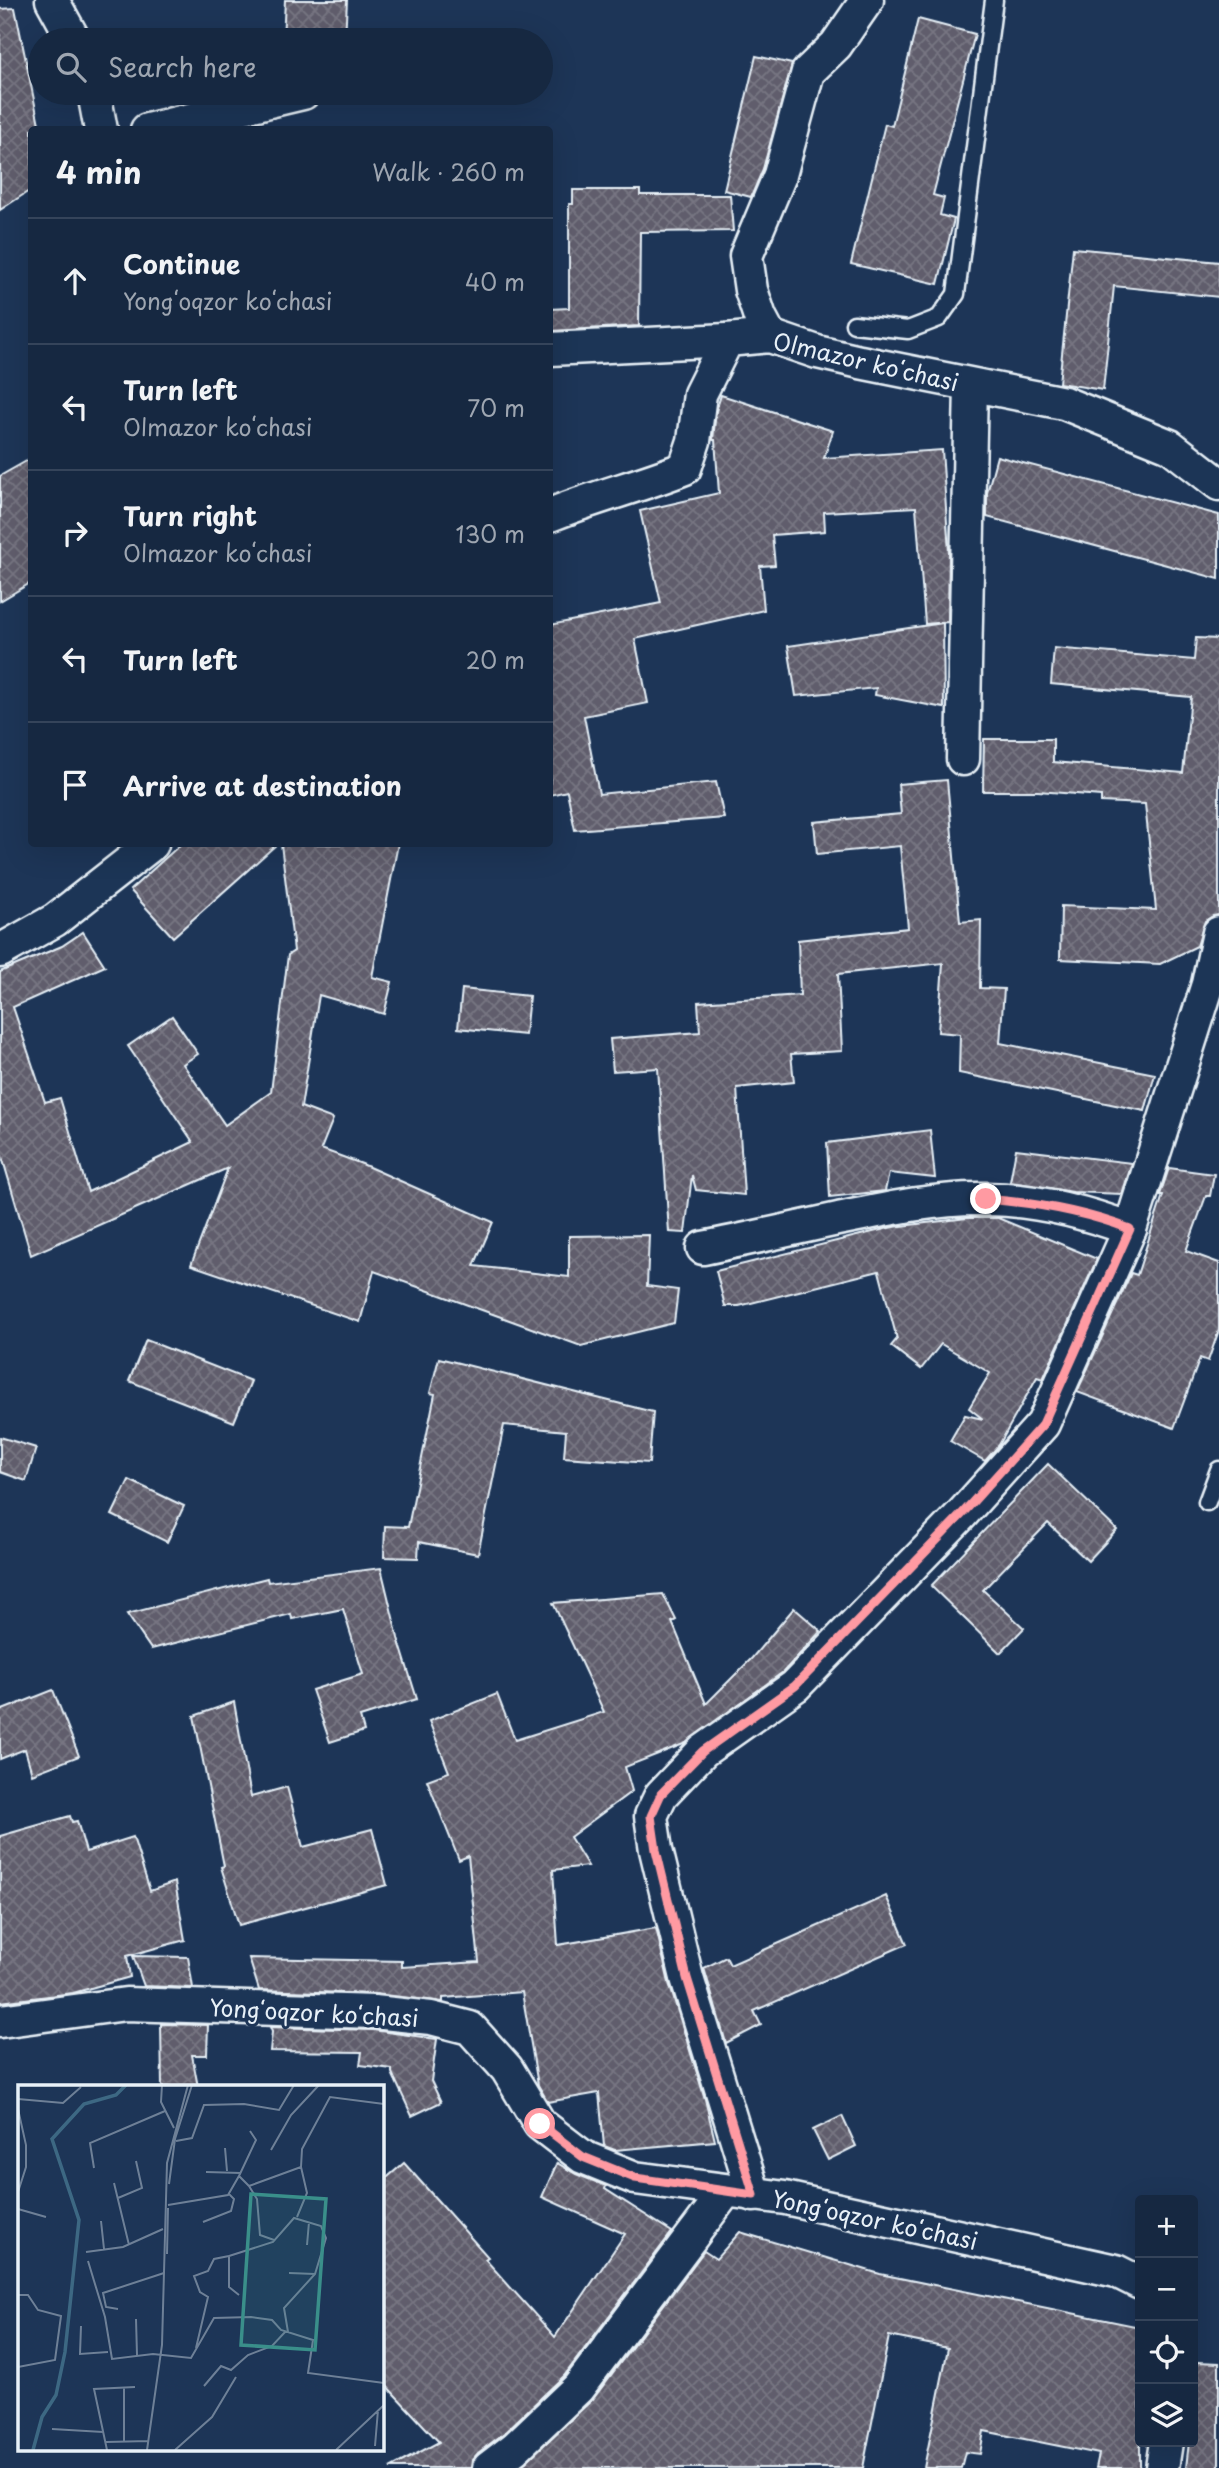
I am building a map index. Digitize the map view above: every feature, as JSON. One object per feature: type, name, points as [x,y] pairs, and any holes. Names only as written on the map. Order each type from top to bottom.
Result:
[{"type":"street","points":[[52,0],[67,28]]},
{"type":"street","points":[[771,336],[760,317],[751,290],[746,256],[780,175],[808,72],[836,45],[867,0]]},
{"type":"street","points":[[96,105],[100,126]]},
{"type":"street","points":[[165,126],[253,105]]},
{"type":"street","name":"Olmazor koʻchasi","points":[[553,349],[771,336],[828,355],[1064,403],[1170,446],[1219,484]]},
{"type":"street","points":[[553,514],[685,468],[694,441],[700,394],[727,340]]},
{"type":"street","points":[[963,759],[971,385]]},
{"type":"street","points":[[0,951],[55,920],[148,847]]},
{"type":"street","points":[[489,2468],[515,2448],[578,2388],[740,2193],[656,1850],[651,1816],[661,1794],[703,1751],[795,1686],[962,1514],[1043,1424],[1130,1229],[1208,984],[1219,933]]},
{"type":"street","points":[[702,1248],[882,1210],[941,1201],[986,1199],[1034,1203],[1093,1215],[1130,1229]]},
{"type":"street","name":"Yongʻoqzor koʻchasi","points":[[0,2021],[126,2004],[374,2012],[431,2018],[470,2028],[507,2069],[540,2124],[583,2157],[635,2178],[785,2198],[1116,2271],[1135,2280]]},
{"type":"street","points":[[1161,2468],[1165,2447]]},
{"type":"lane","points":[[854,324],[908,330],[939,318],[956,294],[994,0]]},
{"type":"lane","points":[[1207,1502],[1219,1470]]},
{"type":"building","points":[[285,0],[347,0],[346,28],[284,28]]},
{"type":"building","points":[[15,8],[28,71],[28,105],[35,105],[39,126],[28,126],[28,192],[0,210],[0,9]]},
{"type":"building","points":[[918,19],[975,34],[933,195],[944,198],[940,215],[954,219],[938,284],[851,264],[885,124],[892,126]]},
{"type":"building","points":[[756,56],[792,64],[763,169],[751,197],[724,190]]},
{"type":"building","points":[[573,190],[640,190],[640,195],[730,195],[733,231],[640,232],[639,326],[553,331],[553,309],[569,308],[569,204],[573,204]]},
{"type":"building","points":[[1073,248],[1219,262],[1219,297],[1114,286],[1103,390],[1059,383]]},
{"type":"building","points":[[721,395],[833,431],[824,458],[942,450],[949,552],[948,622],[925,624],[916,507],[824,512],[825,531],[772,535],[775,565],[760,566],[764,610],[635,639],[648,703],[584,716],[599,794],[716,782],[724,818],[575,830],[567,791],[553,794],[553,624],[661,603],[640,511],[719,493],[713,440],[716,411]]},
{"type":"building","points":[[997,456],[1219,515],[1219,579],[987,517],[987,493]]},
{"type":"building","points":[[28,460],[28,584],[0,601],[0,476]]},
{"type":"building","points":[[943,623],[944,708],[875,695],[876,688],[796,696],[788,646]]},
{"type":"building","points":[[1196,638],[1219,639],[1219,915],[1205,921],[1197,946],[1160,964],[1060,959],[1061,906],[1156,910],[1145,804],[1101,802],[1101,796],[1038,791],[983,791],[984,739],[1053,739],[1053,762],[1183,773],[1191,697],[1051,684],[1054,648],[1194,660]]},
{"type":"building","points":[[947,780],[960,922],[981,920],[980,988],[1004,989],[1000,1043],[1155,1074],[1145,1111],[959,1073],[960,1034],[938,1032],[943,963],[838,974],[842,1051],[791,1054],[794,1082],[737,1088],[744,1195],[696,1190],[692,1175],[685,1233],[669,1232],[658,1068],[613,1071],[610,1039],[700,1032],[698,1002],[800,995],[798,940],[908,928],[900,846],[817,854],[814,822],[901,814],[898,784]]},
{"type":"building","points":[[178,847],[274,847],[173,937],[130,890]]},
{"type":"building","points":[[281,847],[397,847],[372,977],[392,982],[384,1014],[319,995],[301,1107],[333,1119],[321,1149],[362,1164],[493,1222],[474,1266],[569,1277],[569,1236],[649,1235],[647,1286],[678,1290],[674,1323],[581,1346],[374,1271],[360,1322],[191,1265],[228,1168],[31,1255],[0,1150],[0,972],[62,946],[83,932],[105,966],[13,1007],[45,1102],[60,1098],[88,1192],[193,1142],[128,1046],[172,1016],[198,1054],[183,1064],[225,1125],[271,1092],[288,955],[294,951]]},
{"type":"building","points":[[462,989],[529,996],[525,1035],[458,1028]]},
{"type":"building","points":[[930,1130],[935,1178],[889,1173],[885,1191],[830,1197],[827,1143]]},
{"type":"building","points":[[1016,1149],[1132,1163],[1122,1194],[1073,1192],[1010,1182]]},
{"type":"building","points":[[1169,1168],[1214,1174],[1210,1196],[1206,1196],[1186,1251],[1219,1263],[1219,1330],[1208,1361],[1200,1358],[1174,1428],[1077,1392],[1131,1273],[1137,1275]]},
{"type":"building","points":[[967,1218],[998,1218],[1097,1259],[1043,1379],[1037,1377],[999,1445],[985,1461],[950,1441],[965,1415],[983,1419],[969,1408],[990,1373],[941,1344],[921,1369],[891,1346],[897,1339],[879,1271],[739,1306],[725,1306],[716,1271],[893,1227]]},
{"type":"building","points":[[146,1340],[251,1381],[234,1422],[129,1381]]},
{"type":"building","points":[[439,1358],[653,1412],[649,1463],[564,1457],[566,1431],[504,1425],[478,1554],[419,1542],[418,1558],[384,1557],[385,1526],[408,1527],[435,1394],[430,1393]]},
{"type":"building","points":[[0,1437],[36,1448],[26,1481],[0,1472]]},
{"type":"building","points":[[1048,1464],[1117,1530],[1088,1561],[1048,1523],[983,1590],[1024,1628],[1000,1653],[931,1586]]},
{"type":"building","points":[[129,1480],[184,1506],[167,1542],[112,1515]]},
{"type":"building","points":[[381,1568],[398,1638],[417,1699],[360,1717],[364,1731],[330,1742],[312,1690],[363,1674],[343,1609],[292,1619],[291,1614],[151,1649],[127,1614],[267,1578],[268,1582]]},
{"type":"building","points":[[663,1594],[676,1620],[672,1622],[706,1704],[752,1658],[794,1608],[821,1631],[783,1672],[686,1743],[625,1767],[632,1791],[570,1837],[588,1866],[553,1870],[558,1945],[656,1928],[669,1983],[705,2099],[715,2141],[615,2150],[604,2146],[599,2093],[548,2102],[538,2085],[522,1992],[443,1998],[443,2002],[375,1994],[259,1990],[249,1958],[402,1961],[402,1967],[479,1962],[468,1856],[459,1860],[427,1780],[449,1772],[429,1721],[497,1694],[515,1740],[604,1712],[553,1603]]},
{"type":"building","points":[[53,1690],[79,1756],[32,1774],[25,1749],[0,1759],[0,1711]]},
{"type":"building","points":[[234,1702],[251,1797],[287,1787],[303,1847],[372,1829],[387,1885],[239,1925],[221,1867],[224,1866],[194,1716]]},
{"type":"building","points":[[70,1816],[72,1822],[77,1821],[86,1852],[133,1837],[150,1891],[175,1882],[185,1940],[127,1956],[130,1977],[73,1993],[0,2002],[0,1836]]},
{"type":"building","points":[[886,1896],[907,1944],[754,2011],[761,2025],[726,2043],[704,1968],[726,1957],[730,1965]]},
{"type":"building","points":[[133,1956],[188,1957],[193,1988],[144,1986]]},
{"type":"building","points":[[161,2024],[208,2025],[207,2055],[192,2055],[198,2085],[162,2085]]},
{"type":"building","points":[[270,2027],[373,2030],[437,2039],[431,2081],[441,2102],[412,2116],[392,2069],[360,2065],[362,2052],[270,2051]]},
{"type":"building","points":[[842,2116],[856,2146],[828,2160],[813,2130]]},
{"type":"building","points":[[404,2163],[555,2337],[625,2234],[542,2197],[557,2163],[606,2186],[605,2189],[672,2232],[564,2376],[503,2434],[478,2453],[472,2460],[471,2468],[390,2468],[439,2442],[383,2382],[383,2181]]},
{"type":"building","points":[[740,2232],[880,2274],[1135,2326],[1135,2447],[1140,2447],[1140,2468],[1096,2468],[1099,2454],[984,2431],[980,2454],[965,2452],[961,2468],[924,2468],[948,2348],[889,2336],[863,2468],[519,2468],[593,2399],[704,2251],[716,2259]]},
{"type":"building","points":[[1198,2362],[1219,2363],[1219,2468],[1186,2468],[1188,2447],[1198,2447]]},
{"type":"route","points":[[540,2124],[583,2157],[635,2178],[754,2195],[687,1978],[656,1850],[651,1816],[661,1794],[703,1751],[795,1686],[962,1514],[1043,1424],[1130,1229],[1093,1215],[1034,1203],[986,1199]]}]
